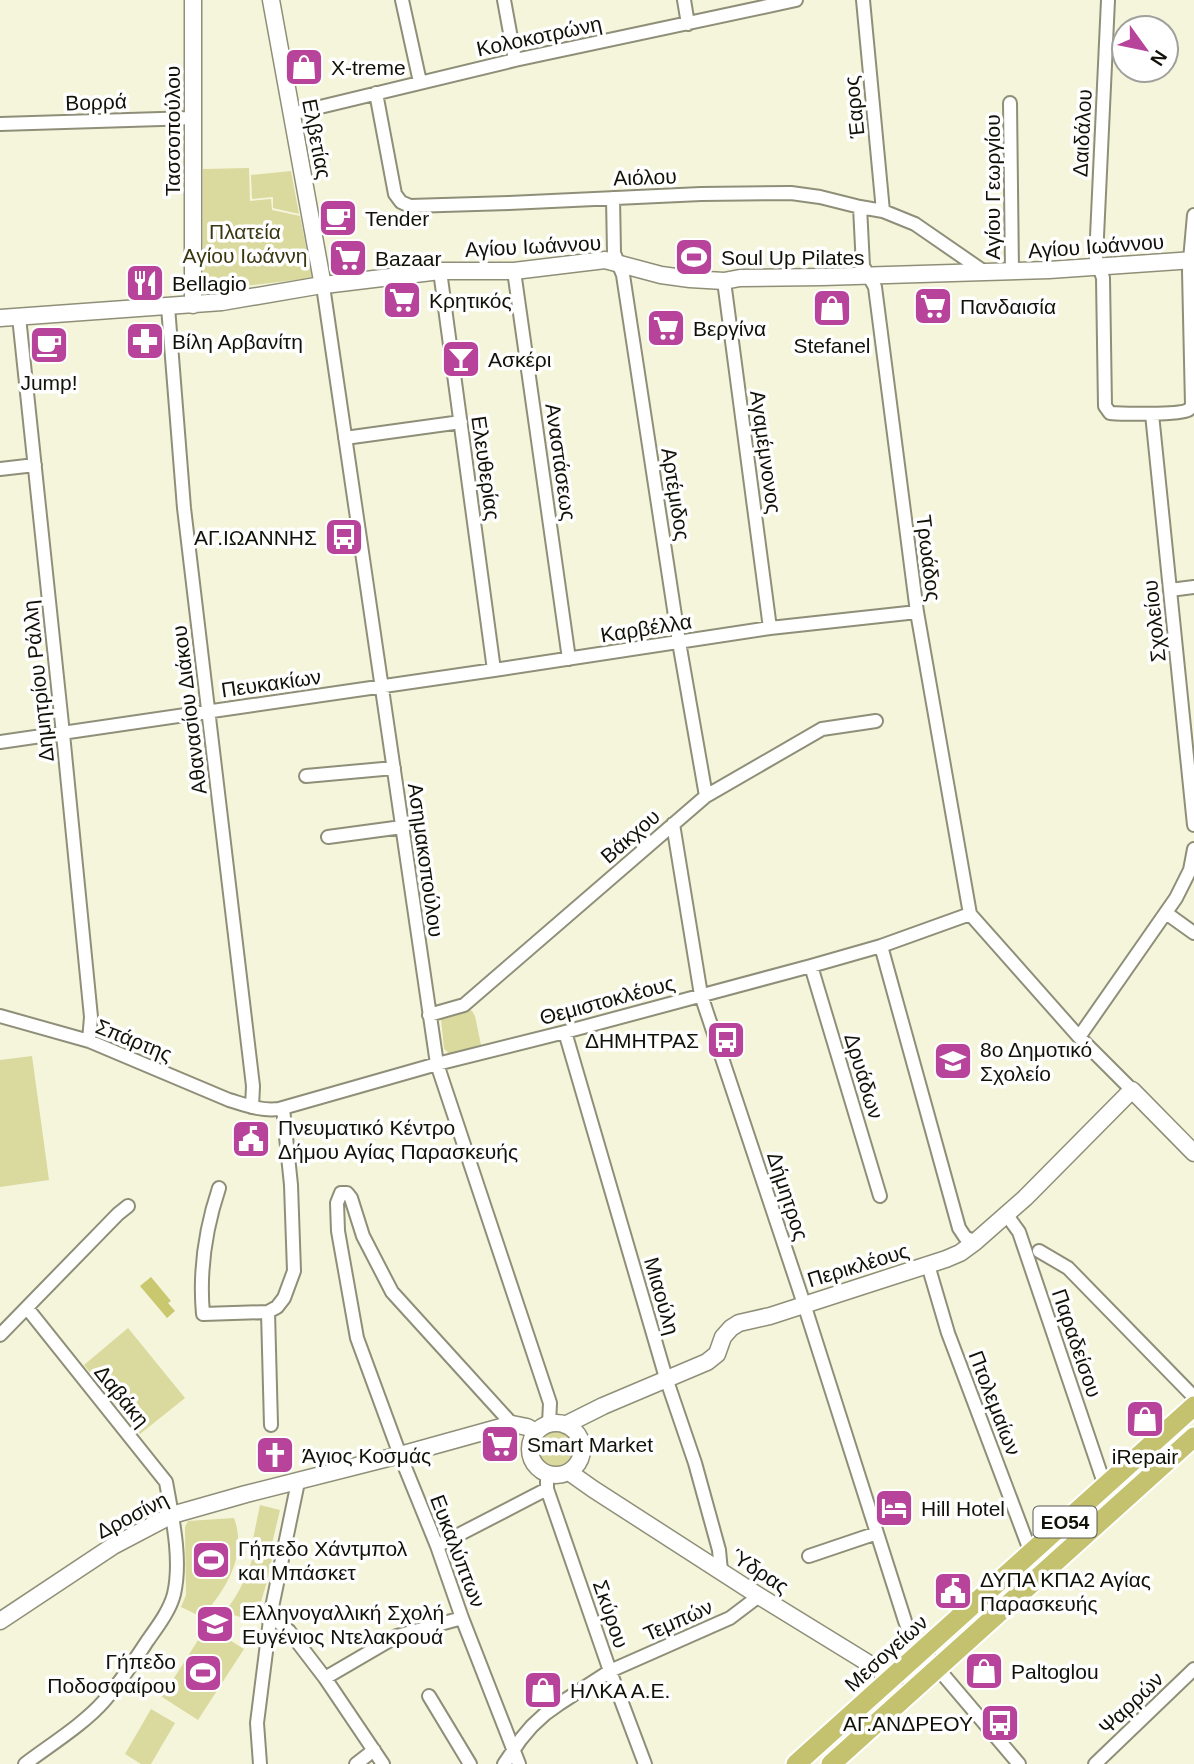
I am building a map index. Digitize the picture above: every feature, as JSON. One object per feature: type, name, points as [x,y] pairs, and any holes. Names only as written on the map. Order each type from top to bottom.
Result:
[{"type":"main road","name":"Μεσογείων","points":[[796,1764],[1194,1406]]},
{"type":"main road","name":"ΕΟ54","points":[[831,1764],[1194,1437]]},
{"type":"street","name":"Τασσοπούλου","points":[[193,0],[193,305]]},
{"type":"street","name":"Ελβετίας","points":[[271,0],[323,286]]},
{"type":"street","points":[[402,0],[419,82]]},
{"type":"street","points":[[504,0],[515,60]]},
{"type":"street","points":[[684,0],[688,24]]},
{"type":"street","name":"Κολοκοτρώνη","points":[[291,114],[515,60],[796,0]]},
{"type":"street","name":"Έαρος","points":[[863,0],[883,211]]},
{"type":"street","name":"Δαιδάλου","points":[[1099,267],[1096,258],[1108,0]]},
{"type":"street","name":"Αιόλου","points":[[376,93],[396,194],[401,202],[410,206],[791,193],[883,211],[915,224],[986,273]]},
{"type":"street","name":"Αγίου Γεωργίου","points":[[1010,103],[1012,272]]},
{"type":"street","name":"Βορρά","points":[[0,124],[193,118]]},
{"type":"street","name":"Αρτέμιδος","points":[[613,198],[614,253],[623,275],[706,796]]},
{"type":"street","name":"Τρωάδος","points":[[860,207],[863,266],[875,287],[917,612],[970,914]]},
{"type":"street","points":[[1099,267],[1103,278],[1106,409],[1113,414],[1185,411],[1192,405],[1194,215]]},
{"type":"street","name":"Αγίου Ιωάννου","points":[[0,318],[193,305],[440,271],[514,271],[605,260],[661,275],[724,281],[740,278],[1012,272],[1192,260]]},
{"type":"street","name":"Ελευθερίας","points":[[440,271],[494,670]]},
{"type":"street","name":"Αναστάσεως","points":[[514,271],[569,659]]},
{"type":"street","name":"Αγαμέμνονος","points":[[724,281],[770,628]]},
{"type":"street","name":"Ασημακοπούλου","points":[[323,286],[437,1064],[550,1403],[550,1427]]},
{"type":"street","name":"Αθανασίου Διάκου","points":[[168,307],[184,508],[253,1086],[252,1107]]},
{"type":"street","name":"Δημητρίου Ράλλη","points":[[19,317],[64,734],[91,1017],[89,1041]]},
{"type":"street","name":"Σχολείου","points":[[1152,414],[1191,758],[1194,825]]},
{"type":"street","points":[[345,438],[461,422]]},
{"type":"street","points":[[0,469],[36,465]]},
{"type":"street","points":[[1170,590],[1194,587]]},
{"type":"street","name":"Καρβέλλα","points":[[382,687],[770,628],[917,612]]},
{"type":"street","name":"Πευκακίων","points":[[0,742],[382,687]]},
{"type":"street","name":"Βάκχου","points":[[429,1015],[464,1005],[706,796],[822,729],[876,721]]},
{"type":"street","points":[[306,776],[394,768]]},
{"type":"street","name":"Δήμητρος","points":[[673,824],[701,995],[804,1304],[905,1621],[911,1637],[1019,1764]]},
{"type":"street","points":[[328,837],[402,827]]},
{"type":"street","points":[[1079,1037],[1185,882],[1194,849]]},
{"type":"street","points":[[1166,913],[1194,933]]},
{"type":"street","points":[[970,914],[1079,1037],[1194,1153]]},
{"type":"street","name":"Θεμιστοκλέους","points":[[252,1107],[264,1110],[283,1108],[437,1064],[811,966],[881,946],[970,914]]},
{"type":"street","points":[[881,946],[959,1228],[965,1237],[975,1242]]},
{"type":"street","name":"Δρυάδων","points":[[811,966],[880,1196]]},
{"type":"street","name":"Σπάρτης","points":[[0,1016],[89,1041],[229,1100],[252,1107]]},
{"type":"street","name":"Μιαούλη","points":[[565,1032],[666,1378],[698,1476],[719,1550],[721,1571]]},
{"type":"street","name":"Περικλέους","points":[[550,1427],[707,1362],[717,1354],[723,1337],[739,1323],[770,1316],[946,1259],[975,1242],[1025,1198],[1132,1090]]},
{"type":"street","points":[[219,1188],[204,1245],[201,1290],[203,1314],[268,1312],[278,1307],[284,1298],[294,1271],[291,1185],[283,1108]]},
{"type":"street","name":"Ευκαλύπτων","points":[[512,1424],[392,1292],[363,1236],[351,1198],[347,1193],[341,1193],[337,1203],[338,1231],[357,1338],[519,1764]]},
{"type":"street","points":[[0,1335],[128,1206]]},
{"type":"street","name":"Παραδείσου","points":[[1006,1214],[1019,1232],[1105,1486]]},
{"type":"street","points":[[1038,1251],[1068,1268],[1194,1397]]},
{"type":"street","name":"Πτολεμαίων","points":[[928,1265],[948,1333],[1031,1553]]},
{"type":"street","name":"Δαβάκη","points":[[24,1764],[61,1738],[103,1702],[127,1672],[171,1604],[176,1568],[172,1515],[166,1482],[27,1307]]},
{"type":"street","points":[[268,1312],[271,1425]]},
{"type":"street","points":[[260,1764],[257,1723],[270,1619],[298,1482],[512,1424],[573,1430],[581,1447],[580,1457],[569,1472],[555,1475],[438,1546]]},
{"type":"street","points":[[547,1481],[536,1466],[530,1453],[530,1445],[550,1427]]},
{"type":"street","name":"Ύδρας","points":[[569,1472],[759,1596],[893,1677]]},
{"type":"street","name":"Σκύρου","points":[[547,1481],[610,1671],[645,1764]]},
{"type":"street","name":"Δροσίνη","points":[[0,1621],[113,1546],[172,1515],[298,1482]]},
{"type":"street","points":[[809,1556],[877,1533]]},
{"type":"street","name":"Τεμπών","points":[[504,1764],[521,1739],[545,1714],[610,1671],[721,1623],[759,1596]]},
{"type":"street","points":[[325,1678],[397,1636],[462,1618]]},
{"type":"street","points":[[270,1619],[289,1631],[325,1678],[383,1764]]},
{"type":"street","points":[[893,1677],[937,1668]]},
{"type":"street","name":"Ψαρρών","points":[[1095,1764],[1194,1669]]},
{"type":"street","points":[[429,1696],[470,1764]]},
{"type":"street","points":[[356,1764],[374,1750]]},
{"type":"green space","name":"Πλατεία Αγίου Ιωάννη","points":[[249,168],[250,201],[271,199],[272,210],[300,216],[312,278],[214,290],[209,288],[203,279],[203,169]]},
{"type":"green space","points":[[291,171],[299,214],[273,208],[273,197],[252,199],[251,175]]},
{"type":"green space","points":[[468,1009],[475,1016],[481,1045],[451,1055],[444,1049],[441,1019],[445,1015]]},
{"type":"green space","points":[[32,1056],[49,1180],[0,1187],[0,1060]]},
{"type":"green space","points":[[128,1328],[185,1398],[140,1434],[84,1365]]},
{"type":"green space","points":[[556,1430],[570,1436],[576,1450],[570,1464],[556,1470],[542,1464],[536,1450],[542,1436]]},
{"type":"green space","points":[[260,1505],[280,1510],[271,1548],[274,1550],[255,1622],[225,1612],[251,1563],[256,1545],[252,1544]]},
{"type":"green space","name":"Γήπεδο Χάντμπολ και Μπάσκετ","points":[[234,1518],[238,1546],[232,1572],[202,1617],[181,1607],[186,1595],[185,1527],[188,1521]]},
{"type":"green space","name":"Γήπεδο Ποδοσφαίρου","points":[[207,1626],[244,1649],[198,1720],[162,1697]]},
{"type":"green space","points":[[151,1709],[175,1723],[151,1764],[141,1764],[125,1754]]},
{"type":"shaded area","points":[[151,1277],[171,1301],[168,1303],[175,1311],[167,1318],[140,1286]]},
{"type":"place","name":"X-treme","points":[[304,67]]},
{"type":"place","name":"Tender","points":[[338,218]]},
{"type":"place","name":"Soul Up Pilates","points":[[694,257]]},
{"type":"place","name":"Bazaar","points":[[348,258]]},
{"type":"place","name":"Bellagio","points":[[145,283]]},
{"type":"place","name":"Κρητικός","points":[[402,300]]},
{"type":"place","name":"Πανδαισία","points":[[933,306]]},
{"type":"place","name":"Stefanel","points":[[832,308]]},
{"type":"place","name":"Βεργίνα","points":[[666,328]]},
{"type":"place","name":"Βίλη Αρβανίτη","points":[[145,341]]},
{"type":"place","name":"Jump!","points":[[49,345]]},
{"type":"place","name":"Ασκέρι","points":[[461,359]]},
{"type":"place","name":"ΑΓ.ΙΩΑΝΝΗΣ","points":[[344,537]]},
{"type":"place","name":"ΔΗΜΗΤΡΑΣ","points":[[726,1040]]},
{"type":"place","name":"8ο Δημοτικό Σχολείο","points":[[953,1061]]},
{"type":"place","name":"Πνευματικό Κέντρο Δήμου Αγίας Παρασκευής","points":[[251,1139]]},
{"type":"place","name":"iRepair","points":[[1145,1419]]},
{"type":"place","name":"Smart Market","points":[[500,1444]]},
{"type":"place","name":"Άγιος Κοσμάς","points":[[275,1455]]},
{"type":"place","name":"Hill Hotel","points":[[894,1508]]},
{"type":"place","name":"Γήπεδο Χάντμπολ και Μπάσκετ","points":[[211,1560]]},
{"type":"place","name":"ΔΥΠΑ ΚΠΑ2 Αγίας Παρασκευής","points":[[953,1591]]},
{"type":"place","name":"Ελληνογαλλική Σχολή Ευγένιος Ντελακρουά","points":[[215,1624]]},
{"type":"place","name":"Paltoglou","points":[[984,1671]]},
{"type":"place","name":"Γήπεδο Ποδοσφαίρου","points":[[203,1673]]},
{"type":"place","name":"ΗΛΚΑ Α.Ε.","points":[[543,1690]]},
{"type":"place","name":"ΑΓ.ΑΝΔΡΕΟΥ","points":[[1000,1723]]}]
